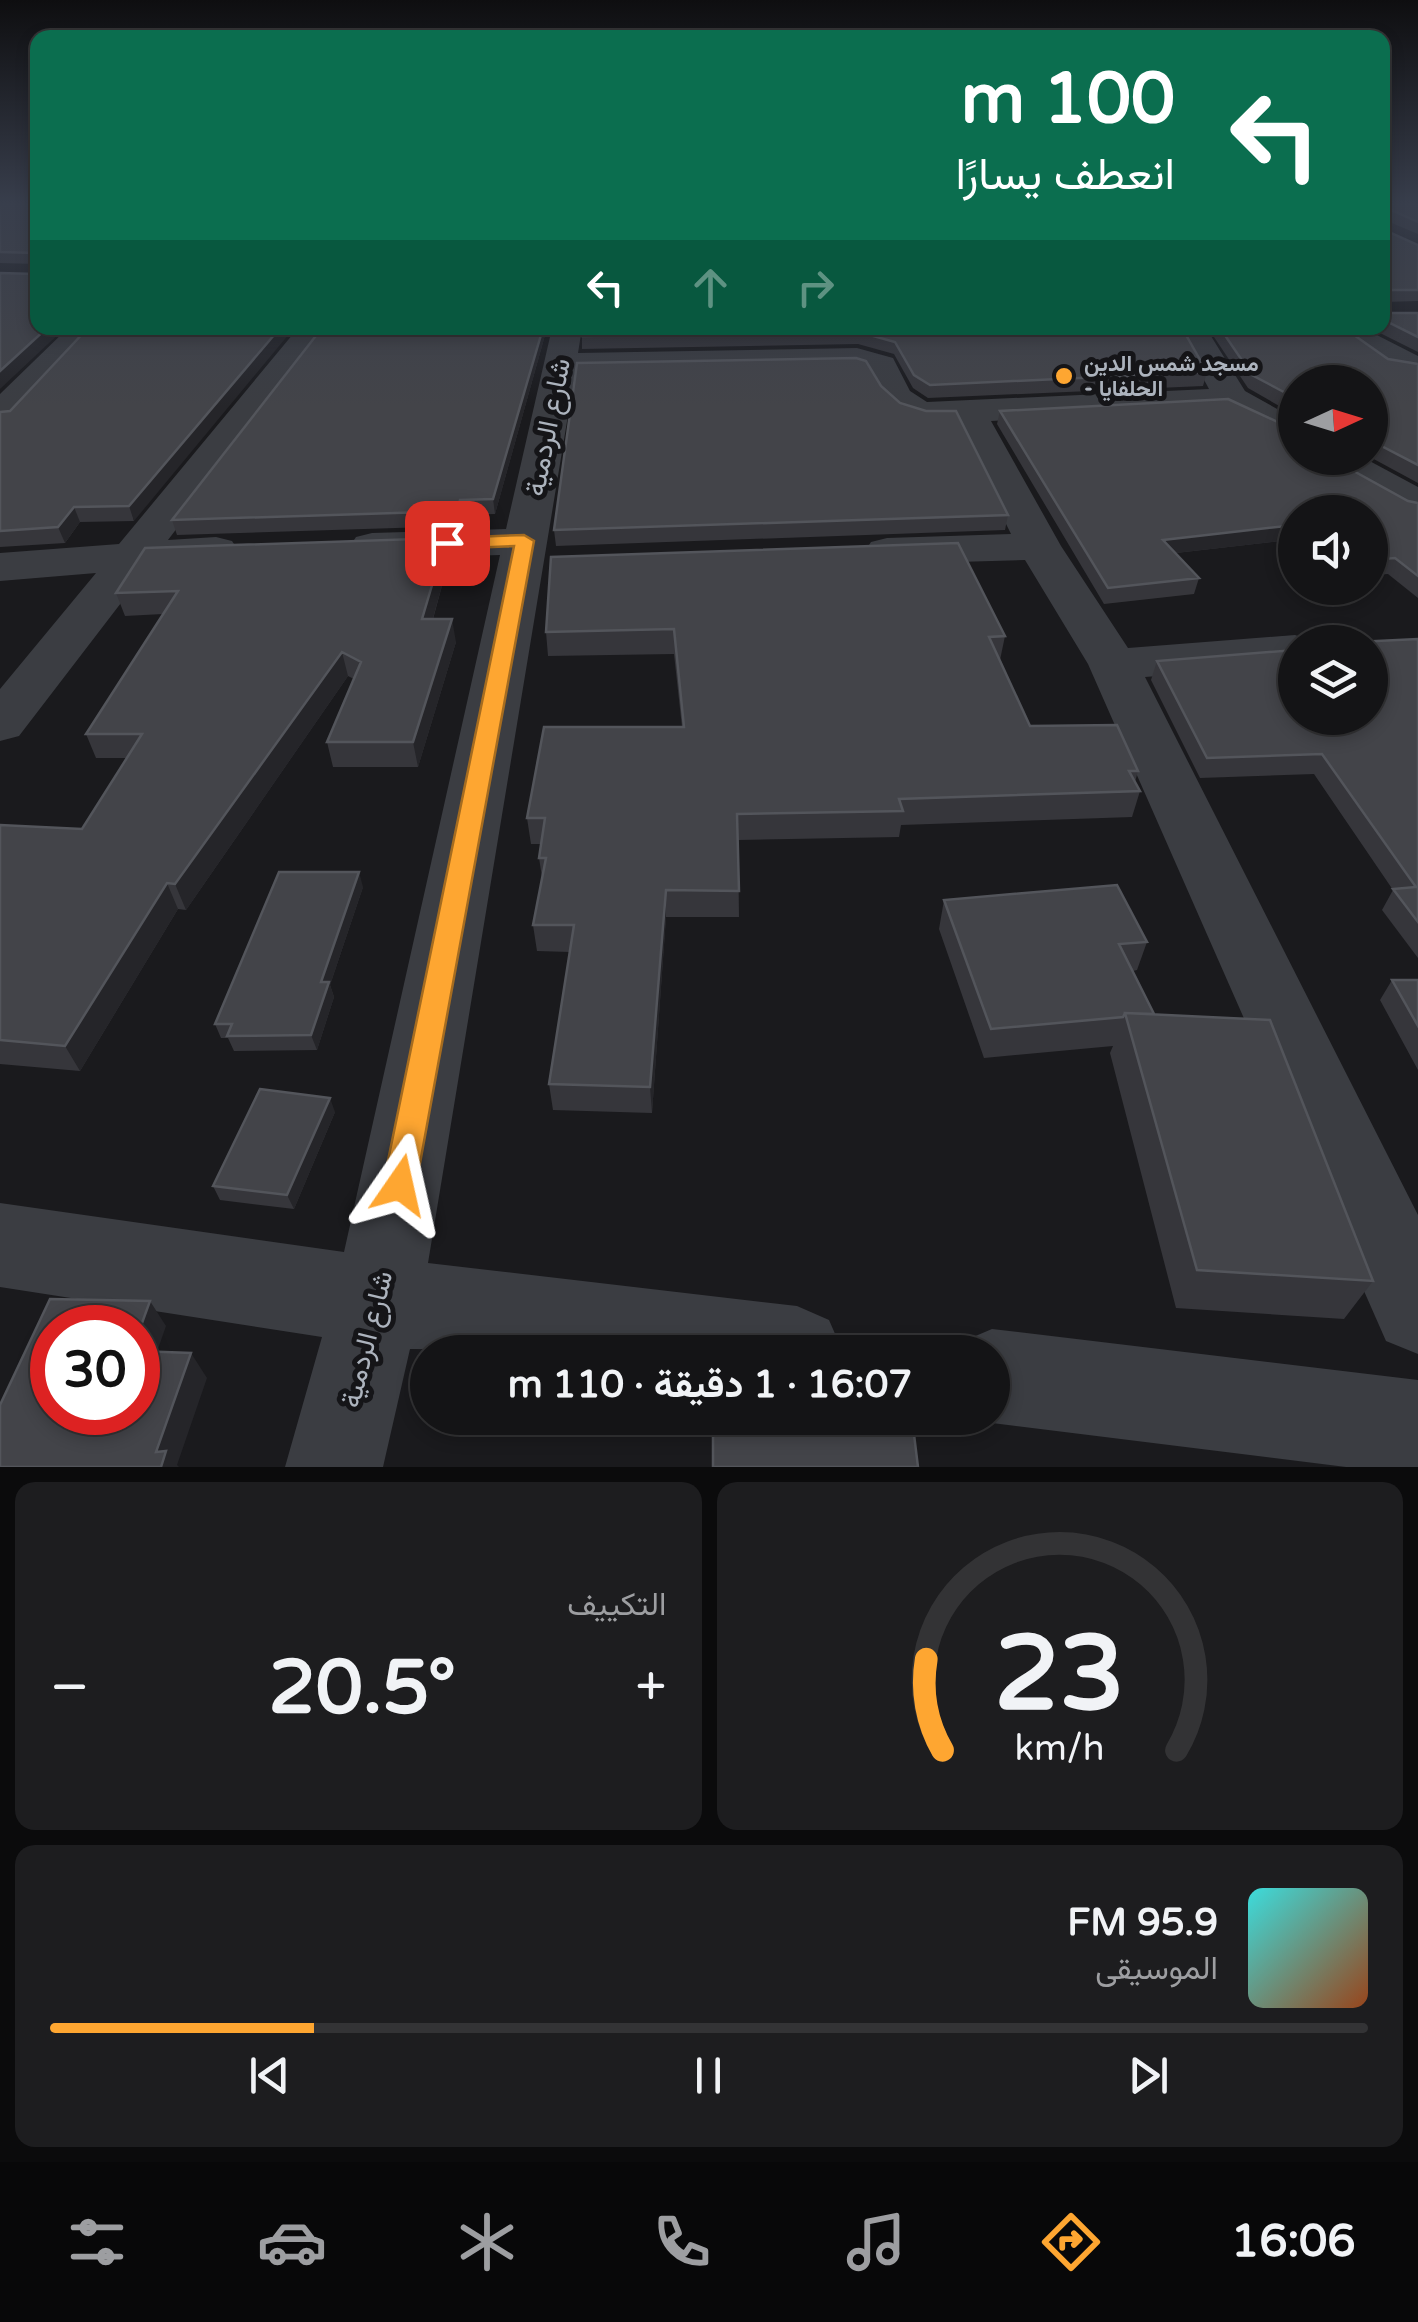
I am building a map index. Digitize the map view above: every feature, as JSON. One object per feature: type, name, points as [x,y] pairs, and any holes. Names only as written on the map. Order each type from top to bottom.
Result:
[{"type":"street","points":[[0,414],[78,335]]},
{"type":"street","points":[[0,724],[308,335]]},
{"type":"street","points":[[1194,335],[1232,398],[1278,424]]},
{"type":"street","points":[[1354,335],[1398,362],[1418,366]]},
{"type":"street","points":[[563,345],[857,358],[881,365],[898,404],[911,411],[1232,398]]},
{"type":"street","name":"شارع الردمية","points":[[334,1467],[377,1301],[535,556],[563,345]]},
{"type":"street","points":[[968,411],[1039,546],[1113,664],[1418,1309]]},
{"type":"street","points":[[1366,475],[1418,504]]},
{"type":"street","points":[[840,553],[1039,546]]},
{"type":"street","points":[[330,547],[535,556]]},
{"type":"street","points":[[0,567],[136,553],[252,549]]},
{"type":"street","points":[[1113,664],[1278,651]]},
{"type":"street","points":[[0,1246],[377,1301],[657,1335]]},
{"type":"street","points":[[1010,1378],[1418,1428]]},
{"type":"building","points":[[1390,269],[1418,269],[1418,290],[1390,290]]},
{"type":"building","points":[[0,273],[30,274],[30,335],[39,335],[0,371]]},
{"type":"building","points":[[1390,313],[1418,313],[1418,337],[1390,323]]},
{"type":"building","points":[[81,335],[274,335],[129,506],[74,507],[58,527],[0,531],[0,412],[10,411]]},
{"type":"building","points":[[317,335],[541,335],[493,499],[460,500],[457,511],[172,520]]},
{"type":"building","points":[[870,335],[1186,335],[1207,372],[930,385],[914,375],[895,342]]},
{"type":"building","points":[[1225,335],[1354,335],[1388,359],[1418,364],[1418,465],[1388,449],[1388,365],[1278,365],[1278,389],[1252,375]]},
{"type":"building","points":[[856,358],[866,361],[881,386],[900,403],[926,411],[956,411],[1008,515],[554,530],[577,363]]},
{"type":"building","points":[[1228,399],[1278,422],[1278,475],[1361,475],[1418,503],[1418,576],[1395,558],[1388,559],[1388,495],[1278,495],[1278,527],[1163,540],[1199,578],[1108,588],[1000,411]]},
{"type":"building","points":[[446,538],[422,619],[452,619],[413,742],[327,742],[361,662],[342,652],[175,884],[167,883],[65,1046],[0,1040],[0,825],[82,829],[142,734],[86,734],[178,591],[116,593],[145,548]]},
{"type":"building","points":[[958,543],[1005,636],[989,637],[1030,726],[1117,725],[1138,771],[1129,771],[1140,791],[899,799],[903,811],[737,814],[739,891],[666,890],[650,1087],[549,1084],[574,925],[533,925],[546,858],[539,858],[545,818],[527,818],[544,727],[684,727],[674,629],[546,632],[551,557]]},
{"type":"building","points":[[1418,639],[1418,922],[1393,889],[1416,887],[1322,754],[1207,758],[1157,661],[1278,651],[1278,735],[1388,735],[1388,640]]},
{"type":"building","points":[[279,872],[359,872],[321,982],[329,982],[311,1035],[227,1036],[232,1024],[215,1024]]},
{"type":"building","points":[[1117,885],[1147,942],[1119,944],[1154,1014],[1125,1013],[1123,1017],[991,1029],[944,900]]},
{"type":"building","points":[[1392,980],[1418,980],[1418,1026]]},
{"type":"building","points":[[1125,1013],[1270,1020],[1373,1281],[1197,1270]]},
{"type":"building","points":[[260,1089],[330,1098],[287,1195],[213,1186]]},
{"type":"building","points":[[50,1299],[150,1301],[149,1305],[47,1305]]},
{"type":"building","points":[[30,1341],[30,1435],[160,1435],[160,1352],[191,1353],[156,1452],[166,1451],[161,1467],[0,1467],[0,1405]]},
{"type":"building","points":[[713,1435],[914,1435],[918,1467],[713,1467]]},
{"type":"place","name":"مسجد شمس الدين - الحلفايا","points":[[1064,376]]},
{"type":"route","points":[[400,1185],[524,541],[447,543]]}]
